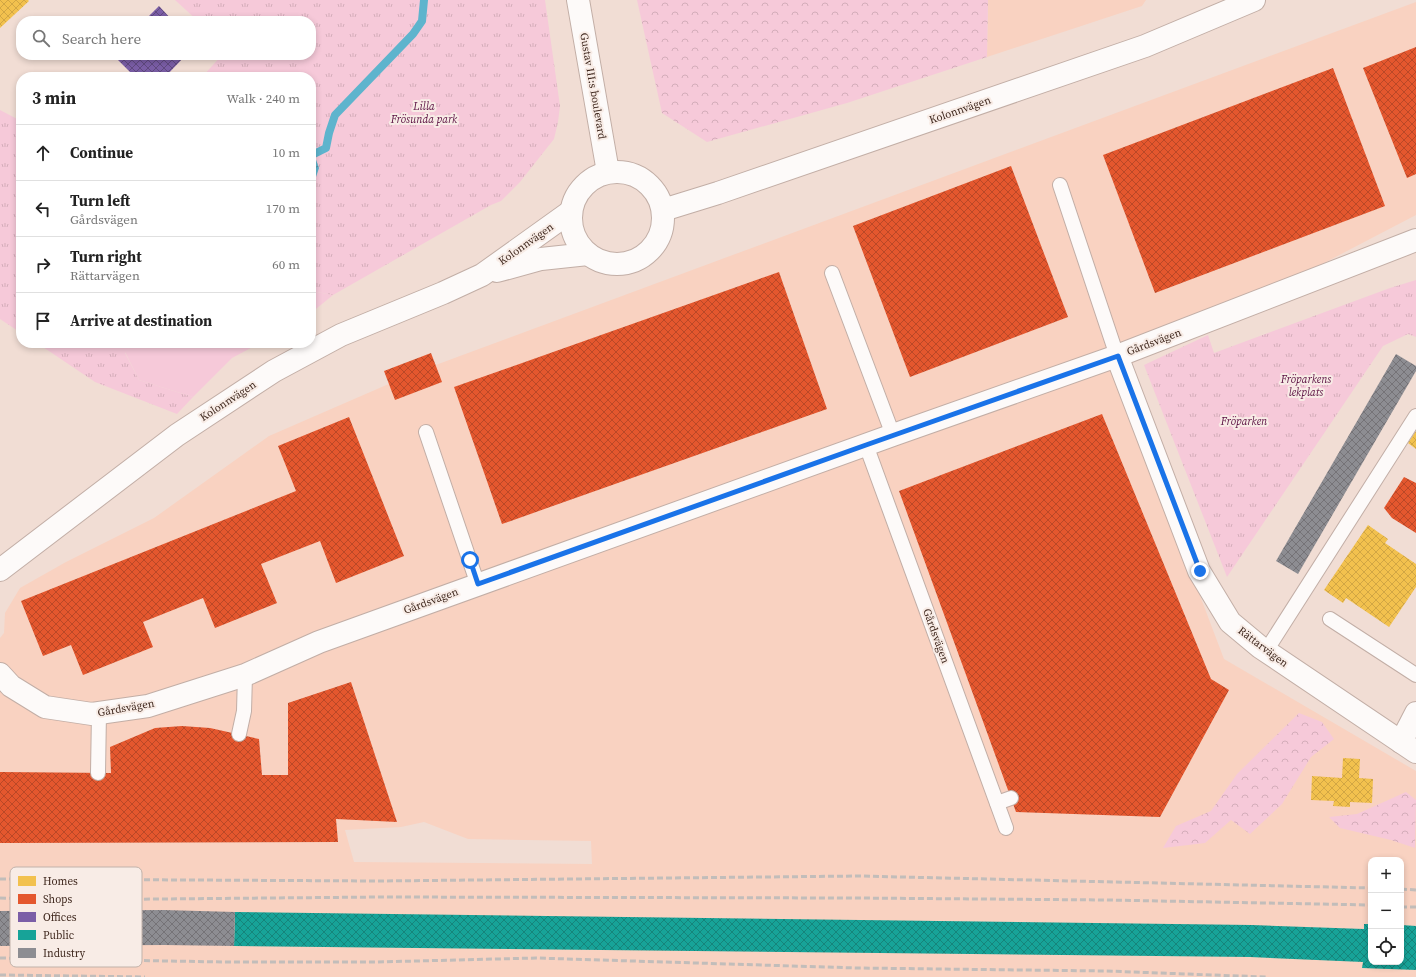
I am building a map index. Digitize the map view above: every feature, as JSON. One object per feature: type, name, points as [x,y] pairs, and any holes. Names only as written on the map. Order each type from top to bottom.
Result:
[{"type":"street","name":"Gustav III:s boulevard","points":[[578,0],[608,172]]},
{"type":"street","name":"Kolonnvägen","points":[[663,210],[718,193],[1145,46],[1254,0]]},
{"type":"street","points":[[623,171],[637,176],[649,184],[658,196],[663,210],[663,226],[657,241],[647,253],[633,262],[618,264],[602,262],[588,254],[577,243],[571,228],[570,212],[574,198],[582,186],[594,177],[608,172],[623,171]]},
{"type":"street","name":"Kolonnvägen","points":[[482,275],[570,212]]},
{"type":"street","name":"Gårdsvägen","points":[[0,674],[11,686],[45,707],[92,714],[148,706],[245,675],[320,642],[478,584],[1118,356],[1416,240]]},
{"type":"street","name":"Kolonnvägen","points":[[0,570],[178,435],[274,371],[341,335],[443,293],[482,275],[541,260],[588,254]]},
{"type":"street","name":"Rättarvägen","points":[[1118,356],[1200,571],[1230,622],[1266,651],[1408,747]]},
{"type":"street","points":[[1408,747],[1416,713]]},
{"type":"lane","points":[[1060,185],[1118,356]]},
{"type":"lane","points":[[832,274],[893,435]]},
{"type":"lane","points":[[1266,651],[1416,416]]},
{"type":"lane","points":[[426,432],[478,584]]},
{"type":"lane","name":"Gårdsvägen","points":[[866,445],[1006,828]]},
{"type":"lane","points":[[1330,619],[1416,675]]},
{"type":"lane","points":[[239,734],[244,711],[245,675]]},
{"type":"lane","points":[[98,773],[99,713]]},
{"type":"lane","points":[[997,803],[1011,798]]},
{"type":"shaded area","points":[[988,0],[1146,0],[1142,6],[987,57]]},
{"type":"shaded area","points":[[1416,2],[1416,215],[1115,372],[1224,659],[1416,771],[1416,977],[0,977],[0,638],[4,633],[5,613],[20,588],[66,562],[154,518],[269,436],[414,373]],"holes":[[[424,822],[468,839],[591,841],[592,864],[354,862],[345,830],[401,827]]]},
{"type":"green space","name":"Lilla Frösunda park","points":[[175,0],[545,0],[560,106],[554,139],[520,182],[501,201],[491,205],[333,295],[316,292],[316,72],[207,72],[217,60],[316,60],[316,16],[193,16]]},
{"type":"green space","points":[[637,0],[988,0],[987,57],[847,103],[707,142],[662,113]]},
{"type":"green space","points":[[0,110],[16,118],[16,330],[0,319]]},
{"type":"green space","name":"Fröparken","points":[[1416,280],[1416,337],[1408,334],[1383,346],[1227,577],[1144,365],[1208,335],[1214,353],[1390,288]]},
{"type":"green space","points":[[316,292],[333,295],[316,309]]},
{"type":"green space","points":[[44,348],[129,348],[125,353],[139,380],[193,397],[177,414],[95,382]]},
{"type":"green space","points":[[129,348],[251,348],[232,358],[193,397],[139,380],[125,352]]},
{"type":"green space","points":[[1299,713],[1322,722],[1334,739],[1311,757],[1282,804],[1250,834],[1231,820],[1205,843],[1163,848],[1176,826],[1211,811],[1237,774]]},
{"type":"green space","points":[[1406,792],[1416,800],[1415,848],[1391,840],[1340,828],[1329,817],[1357,814]]},
{"type":"water","points":[[316,160],[319,168],[316,177]]},
{"type":"building: Homes","points":[[0,0],[28,0],[29,1],[0,28]]},
{"type":"building: Homes","points":[[1416,431],[1416,449],[1408,443]]},
{"type":"building: Homes","points":[[1368,525],[1388,539],[1385,543],[1416,564],[1416,587],[1389,627],[1346,598],[1343,603],[1324,590]]},
{"type":"building: Homes","points":[[1343,758],[1360,759],[1359,778],[1373,779],[1372,803],[1350,802],[1350,807],[1333,806],[1334,801],[1311,800],[1312,776],[1342,778]]},
{"type":"building: Shops","points":[[1416,47],[1416,174],[1407,178],[1363,68]]},
{"type":"building: Shops","points":[[1333,68],[1385,206],[1155,293],[1103,155]]},
{"type":"building: Shops","points":[[1011,166],[1068,317],[910,377],[853,226]]},
{"type":"building: Shops","points":[[779,272],[827,409],[502,524],[454,387]]},
{"type":"building: Shops","points":[[431,353],[442,382],[395,400],[384,371]]},
{"type":"building: Shops","points":[[1102,414],[1211,679],[1229,690],[1160,817],[1016,812],[899,491]]},
{"type":"building: Shops","points":[[349,417],[404,556],[336,583],[320,541],[261,564],[277,603],[215,628],[203,598],[143,622],[153,647],[83,675],[71,645],[43,656],[21,601],[296,491],[278,446]]},
{"type":"building: Shops","points":[[1404,477],[1416,483],[1416,533],[1392,518],[1384,508]]},
{"type":"building: Shops","points":[[351,682],[397,822],[336,819],[338,842],[0,843],[0,772],[111,773],[110,747],[155,728],[182,726],[210,728],[259,739],[262,775],[288,775],[288,703]]},
{"type":"building: Offices","points":[[159,6],[168,16],[149,16]]},
{"type":"building: Offices","points":[[118,60],[181,60],[170,72],[130,72]]},
{"type":"building: Public","points":[[235,912],[1252,925],[1364,929],[1364,924],[1368,924],[1368,965],[1404,965],[1404,925],[1416,926],[1416,970],[1362,968],[1363,962],[1250,957],[234,946]]},
{"type":"building: Industry","points":[[1396,354],[1416,366],[1416,371],[1298,574],[1276,561]]},
{"type":"building: Industry","points":[[142,910],[235,912],[234,946],[142,945]]},
{"type":"building: Industry","points":[[0,911],[10,911],[10,946],[0,946]]},
{"type":"waterway","points":[[316,153],[326,148],[335,115],[413,34],[422,21],[424,0]]},
{"type":"railway","points":[[142,880],[379,881],[859,876],[1368,888]]},
{"type":"railway","points":[[0,879],[10,879]]},
{"type":"railway","points":[[1404,889],[1416,890]]},
{"type":"railway","points":[[142,899],[381,897],[857,898],[1107,900],[1368,905]]},
{"type":"railway","points":[[0,898],[10,898]]},
{"type":"railway","points":[[1404,907],[1416,907]]},
{"type":"railway","points":[[0,958],[10,958]]},
{"type":"railway","points":[[142,961],[377,962],[536,958],[857,968],[1106,971],[1266,977]]},
{"type":"railway","points":[[0,975],[145,977]]},
{"type":"route","points":[[470,560],[478,584],[1118,356],[1200,571]]},
{"type":"park label","name":"Fröparkens lekplats","points":[[1306,385]]}]
